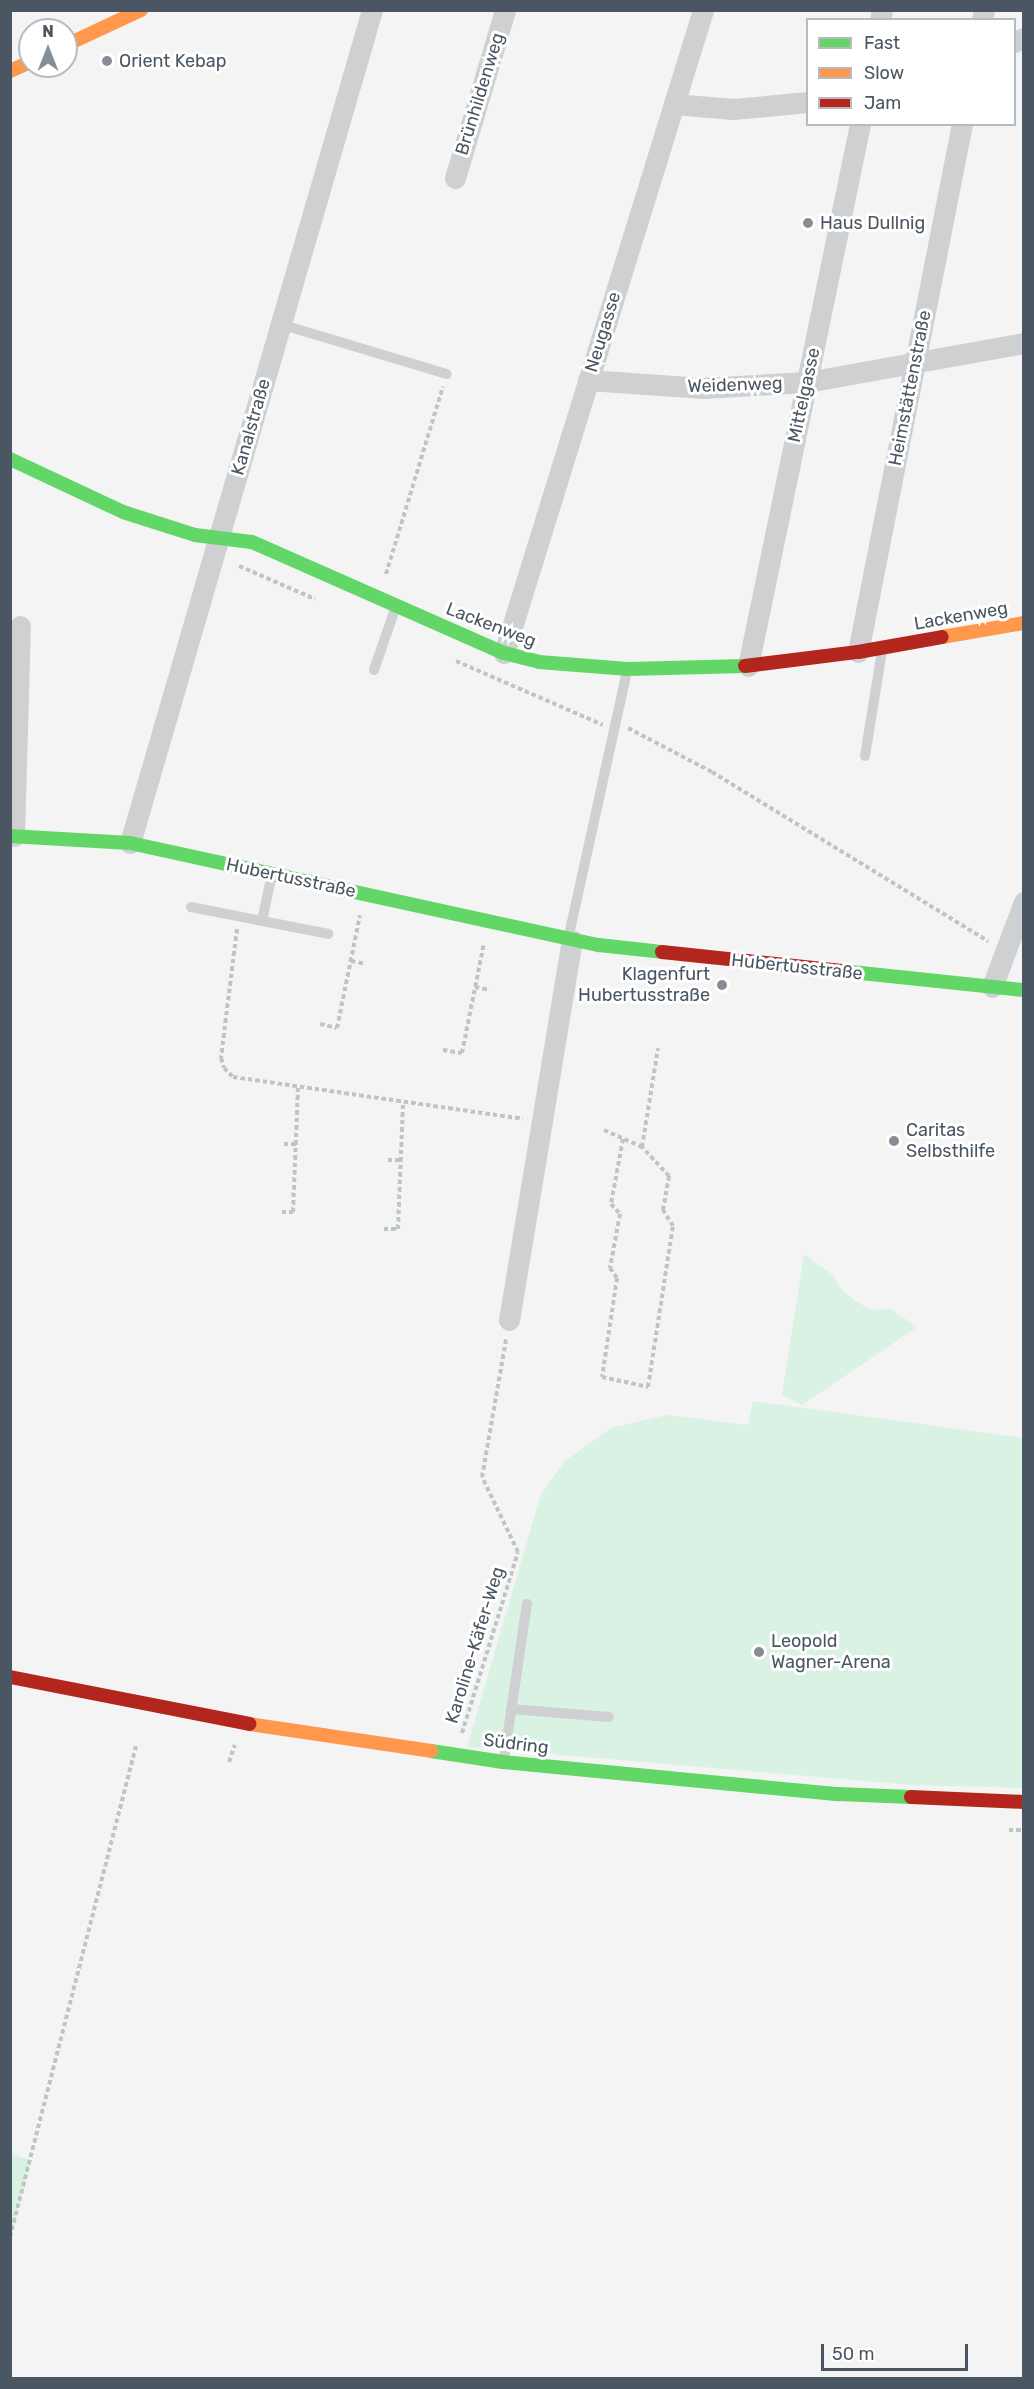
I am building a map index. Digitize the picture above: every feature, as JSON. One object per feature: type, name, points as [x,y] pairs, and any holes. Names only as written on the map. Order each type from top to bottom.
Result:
[{"type":"street","points":[[78,39],[141,10]]},
{"type":"street","name":"Kanalstraße","points":[[130,843],[372,10]]},
{"type":"street","name":"Brünhildenweg","points":[[455,178],[505,10]]},
{"type":"street","name":"Neugasse","points":[[504,653],[703,10]]},
{"type":"street","points":[[674,104],[733,109],[806,102]]},
{"type":"street","name":"Mittelgasse","points":[[748,666],[860,126]]},
{"type":"street","name":"Heimstättenstraße","points":[[858,652],[962,126]]},
{"type":"street","name":"Weidenweg","points":[[588,380],[703,388],[807,382],[1023,343]]},
{"type":"street","name":"Lackenweg","points":[[10,459],[123,512],[195,535],[216,546],[252,542],[504,653],[539,662],[574,667],[628,669],[748,666],[858,652],[1023,623]]},
{"type":"street","points":[[12,836],[20,626]]},
{"type":"street","name":"Hubertusstraße","points":[[12,836],[130,843],[570,940],[673,954],[1023,990]]},
{"type":"street","points":[[992,987],[1023,902]]},
{"type":"street","points":[[509,1320],[570,940]]},
{"type":"street","name":"Südring","points":[[10,1677],[243,1724],[503,1762],[838,1794],[1023,1802]]},
{"type":"lane","points":[[280,324],[447,374]]},
{"type":"lane","points":[[375,670],[396,606]]},
{"type":"lane","points":[[865,756],[882,647]]},
{"type":"lane","points":[[570,940],[628,669]]},
{"type":"lane","points":[[262,921],[272,874]]},
{"type":"lane","points":[[190,907],[328,934]]},
{"type":"lane","points":[[503,1762],[527,1604]]},
{"type":"lane","points":[[511,1709],[609,1717]]},
{"type":"path","points":[[379,598],[447,374]]},
{"type":"path","points":[[216,546],[322,602]]},
{"type":"path","points":[[450,658],[616,726],[711,772],[1005,951]]},
{"type":"path","points":[[320,1024],[337,1028],[365,894]]},
{"type":"path","points":[[238,917],[221,1058],[224,1068],[233,1077],[541,1122]]},
{"type":"path","points":[[443,1050],[462,1053],[488,921]]},
{"type":"path","points":[[351,961],[366,964]]},
{"type":"path","points":[[475,987],[490,990]]},
{"type":"path","points":[[642,1147],[658,1048]]},
{"type":"path","points":[[282,1212],[294,1212],[298,1088]]},
{"type":"path","points":[[384,1229],[398,1229],[403,1103]]},
{"type":"path","points":[[604,1130],[642,1147],[669,1176],[663,1210],[673,1226],[648,1388],[602,1377],[617,1278],[610,1268],[620,1214],[611,1203],[623,1139]]},
{"type":"path","points":[[284,1144],[296,1144]]},
{"type":"path","points":[[387,1160],[400,1160]]},
{"type":"path","name":"Karoline-Käfer-Weg","points":[[460,1737],[518,1552],[482,1477],[509,1320]]},
{"type":"path","points":[[10,2237],[136,1746]]},
{"type":"green space","points":[[804,1254],[833,1275],[839,1287],[870,1310],[891,1309],[917,1327],[802,1405],[782,1395]]},
{"type":"green space","name":"Leopold Wagner-Arena","points":[[753,1401],[1023,1438],[1023,1788],[912,1785],[467,1747],[541,1494],[565,1461],[611,1428],[667,1415],[748,1425]]},
{"type":"green space","points":[[10,2154],[31,2160],[11,2237]]},
{"type":"traffic: fast","points":[[10,459],[123,512],[195,535],[252,542],[504,653],[539,662],[628,669],[745,666]]},
{"type":"traffic: fast","points":[[10,836],[130,843],[599,945],[662,952]]},
{"type":"traffic: fast","points":[[842,971],[1024,990]]},
{"type":"traffic: fast","points":[[431,1751],[503,1762],[838,1794],[911,1797]]},
{"type":"traffic: slow","points":[[78,39],[141,10]]},
{"type":"traffic: slow","points":[[10,71],[18,67]]},
{"type":"traffic: slow","points":[[942,637],[1024,623]]},
{"type":"traffic: slow","points":[[249,1724],[431,1751]]},
{"type":"traffic: jam","points":[[745,666],[858,652],[942,637]]},
{"type":"traffic: jam","points":[[662,952],[842,971]]},
{"type":"traffic: jam","points":[[10,1677],[249,1724]]},
{"type":"traffic: jam","points":[[911,1797],[1024,1802]]},
{"type":"place","name":"Orient Kebap","points":[[107,61]]},
{"type":"place","name":"Haus Dullnig","points":[[808,223]]},
{"type":"place","name":"Klagenfurt Hubertusstraße","points":[[722,985]]},
{"type":"place","name":"Caritas Selbsthilfe","points":[[894,1141]]},
{"type":"place","name":"Leopold Wagner-Arena","points":[[759,1652]]}]
